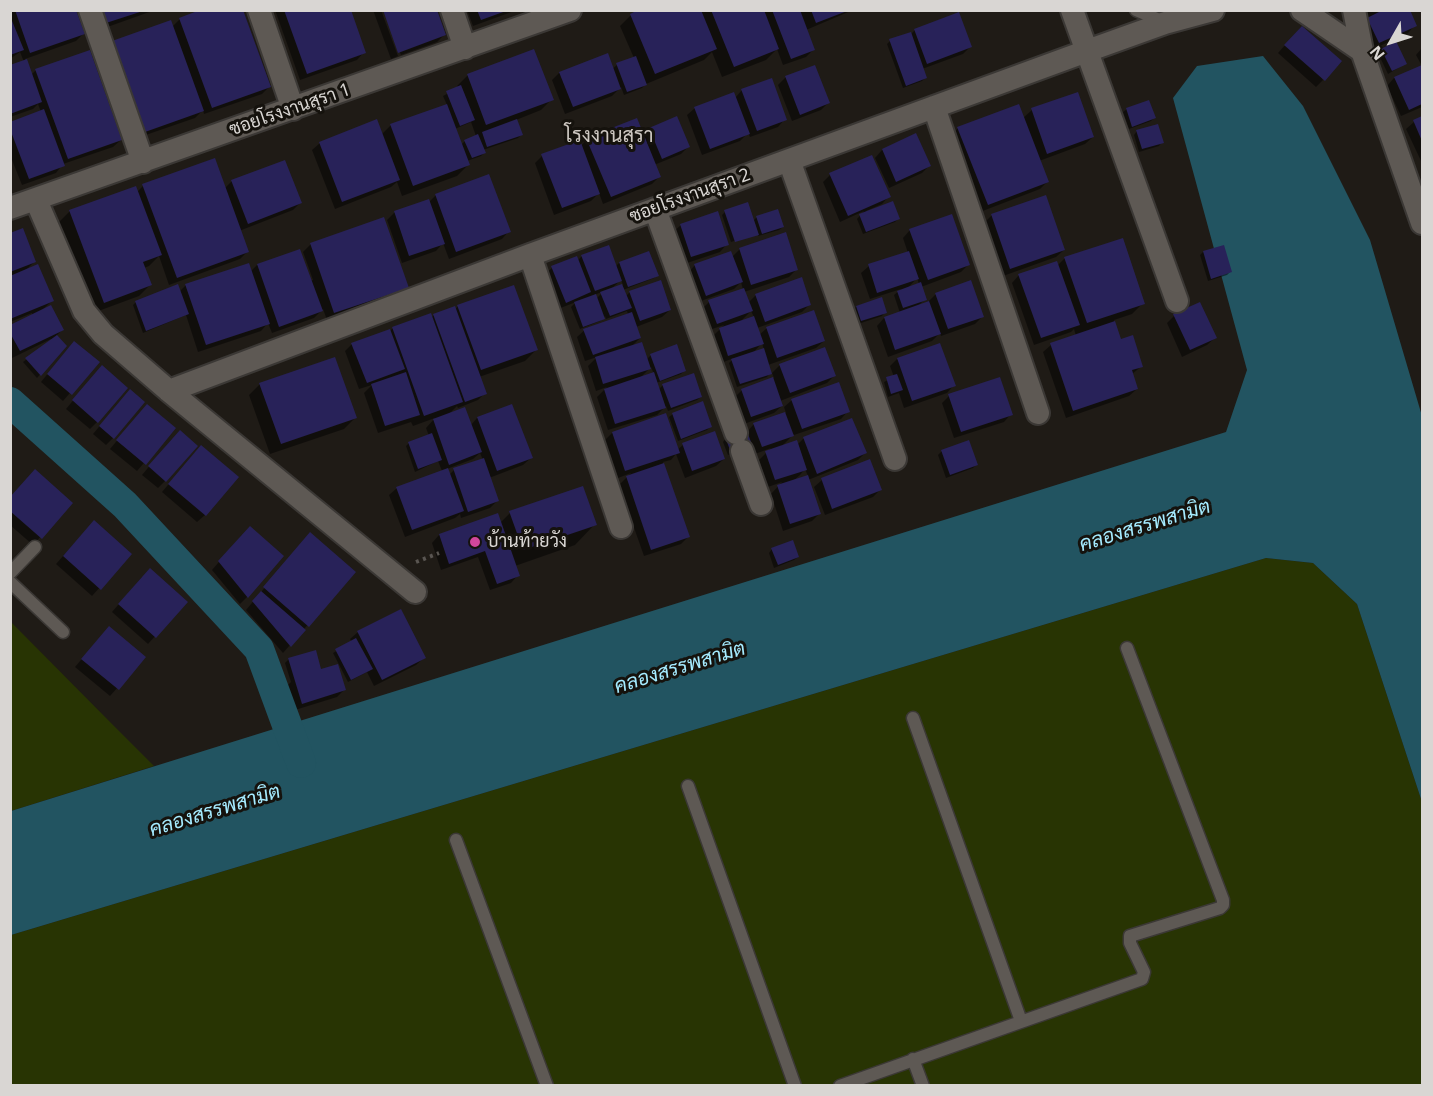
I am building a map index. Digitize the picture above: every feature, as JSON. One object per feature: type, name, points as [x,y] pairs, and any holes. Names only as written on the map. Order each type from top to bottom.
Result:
[{"type":"street","points":[[90,10],[143,162]]},
{"type":"street","points":[[259,10],[293,109]]},
{"type":"street","points":[[452,10],[465,48]]},
{"type":"street","name":"ซอยโรงงานสุรา 1","points":[[11,206],[36,200],[570,10]]},
{"type":"street","points":[[1072,10],[1177,301]]},
{"type":"street","name":"ซอยโรงงานสุรา 2","points":[[169,391],[530,255],[1087,51],[1165,23],[1213,10]]},
{"type":"street","points":[[1302,10],[1362,51]]},
{"type":"street","points":[[1354,10],[1362,51],[1416,178],[1422,223]]},
{"type":"street","points":[[934,107],[1038,413]]},
{"type":"street","points":[[789,160],[895,459]]},
{"type":"street","points":[[36,200],[84,311],[103,334],[169,391],[415,592]]},
{"type":"street","points":[[655,209],[761,504]]},
{"type":"street","points":[[530,255],[621,527]]},
{"type":"lane","points":[[1136,10],[1165,23]]},
{"type":"lane","points":[[10,573],[35,547]]},
{"type":"lane","points":[[10,582],[63,632]]},
{"type":"lane","points":[[840,1086],[1142,979],[1144,972],[1130,943],[1130,936],[1220,908],[1223,905],[1126,648]]},
{"type":"lane","points":[[913,718],[1021,1021]]},
{"type":"lane","points":[[688,786],[795,1086]]},
{"type":"lane","points":[[456,840],[547,1086]]},
{"type":"lane","points":[[913,1059],[923,1086]]},
{"type":"green space","points":[[1266,558],[1313,563],[1357,604],[1422,802],[1422,1085],[11,1086],[11,935]]},
{"type":"green space","points":[[11,622],[113,725],[154,766],[11,811]]},
{"type":"water","name":"คลองสรรพสามิต","points":[[1263,56],[1303,106],[1370,240],[1422,416],[1422,802],[1357,604],[1313,563],[1266,558],[11,935],[11,811],[1226,432],[1247,370],[1173,98],[1197,66]]},
{"type":"building","points":[[15,10],[76,10],[85,34],[30,53]]},
{"type":"building","points":[[102,10],[143,10],[143,11],[106,23]]},
{"type":"building","points":[[200,10],[243,10],[271,87],[212,108],[179,18]]},
{"type":"building","points":[[284,10],[351,10],[366,53],[307,74]]},
{"type":"building","points":[[383,10],[437,10],[446,35],[398,53]]},
{"type":"building","points":[[477,10],[506,10],[506,11],[481,20]]},
{"type":"building","points":[[638,10],[701,10],[717,49],[655,74],[630,14]]},
{"type":"building","points":[[711,10],[764,10],[779,49],[734,67]]},
{"type":"building","points":[[772,10],[800,10],[815,50],[791,59]]},
{"type":"building","points":[[811,10],[846,10],[847,11],[816,23]]},
{"type":"building","points":[[1383,10],[1410,10],[1417,26],[1379,43],[1367,18]]},
{"type":"building","points":[[959,12],[972,47],[927,64],[914,29]]},
{"type":"building","points":[[10,16],[24,50],[10,55]]},
{"type":"building","points":[[171,20],[204,111],[145,132],[112,41]]},
{"type":"building","points":[[1302,26],[1342,61],[1325,81],[1284,45]]},
{"type":"building","points":[[911,32],[927,78],[906,86],[889,39]]},
{"type":"building","points":[[1396,41],[1407,64],[1392,71],[1381,49]]},
{"type":"building","points":[[534,49],[554,100],[486,125],[467,74]]},
{"type":"building","points":[[90,50],[122,140],[68,159],[35,69]]},
{"type":"building","points":[[608,53],[621,89],[573,107],[559,72]]},
{"type":"building","points":[[636,56],[647,85],[627,92],[616,63]]},
{"type":"building","points":[[27,59],[42,102],[10,114],[10,65]]},
{"type":"building","points":[[815,65],[830,103],[800,115],[785,76]]},
{"type":"building","points":[[1422,65],[1422,104],[1409,110],[1394,77]]},
{"type":"building","points":[[772,78],[787,120],[757,131],[741,89]]},
{"type":"building","points":[[461,85],[475,120],[460,126],[446,91]]},
{"type":"building","points":[[734,92],[750,134],[710,149],[694,107]]},
{"type":"building","points":[[1078,92],[1094,137],[1047,154],[1031,108]]},
{"type":"building","points":[[1149,100],[1156,118],[1132,127],[1126,108]]},
{"type":"building","points":[[447,104],[470,165],[413,186],[390,124]]},
{"type":"building","points":[[1019,104],[1049,182],[988,205],[957,127]]},
{"type":"building","points":[[44,109],[65,166],[29,179],[10,129],[10,122]]},
{"type":"building","points":[[677,116],[690,147],[662,159],[649,128]]},
{"type":"building","points":[[1422,116],[1422,141],[1413,120]]},
{"type":"building","points":[[637,118],[661,177],[611,197],[586,138]]},
{"type":"building","points":[[377,119],[400,180],[342,202],[319,142]]},
{"type":"building","points":[[517,119],[523,135],[487,147],[482,132]]},
{"type":"building","points":[[1158,124],[1164,143],[1142,149],[1136,130]]},
{"type":"building","points":[[916,133],[931,166],[896,182],[882,149]]},
{"type":"building","points":[[478,134],[486,153],[472,158],[464,140]]},
{"type":"building","points":[[580,140],[600,194],[562,208],[541,154]]},
{"type":"building","points":[[872,155],[891,197],[848,216],[829,173]]},
{"type":"building","points":[[215,158],[249,252],[177,278],[142,184]]},
{"type":"building","points":[[285,160],[302,203],[248,224],[231,180]]},
{"type":"building","points":[[489,174],[511,232],[456,252],[435,194]]},
{"type":"building","points":[[136,186],[162,255],[143,262],[152,285],[104,303],[69,210]]},
{"type":"building","points":[[1046,195],[1065,250],[1010,269],[991,214]]},
{"type":"building","points":[[429,199],[445,244],[409,256],[394,211]]},
{"type":"building","points":[[893,201],[900,219],[866,232],[859,214]]},
{"type":"building","points":[[748,202],[759,235],[735,242],[724,210]]},
{"type":"building","points":[[778,209],[784,227],[762,234],[756,216]]},
{"type":"building","points":[[718,211],[729,245],[691,257],[680,224]]},
{"type":"building","points":[[952,214],[970,265],[928,280],[909,229]]},
{"type":"building","points":[[384,217],[409,288],[334,313],[310,243]]},
{"type":"building","points":[[23,228],[36,262],[10,272],[10,233]]},
{"type":"building","points":[[786,232],[798,270],[751,285],[739,248]]},
{"type":"building","points":[[1123,238],[1145,304],[1087,323],[1064,257]]},
{"type":"building","points":[[609,245],[622,281],[595,291],[581,255]]},
{"type":"building","points":[[1224,245],[1232,272],[1211,279],[1203,251]]},
{"type":"building","points":[[300,249],[323,311],[279,327],[257,264]]},
{"type":"building","points":[[649,251],[659,276],[628,287],[619,262]]},
{"type":"building","points":[[731,251],[743,282],[706,296],[694,264]]},
{"type":"building","points":[[909,251],[919,279],[877,293],[868,264]]},
{"type":"building","points":[[577,256],[591,292],[566,303],[551,266]]},
{"type":"building","points":[[1057,261],[1080,325],[1041,338],[1018,274]]},
{"type":"building","points":[[249,263],[270,324],[206,345],[185,284]]},
{"type":"building","points":[[38,264],[54,301],[10,319],[10,276]]},
{"type":"building","points":[[802,277],[811,305],[765,322],[755,294]]},
{"type":"building","points":[[661,280],[671,310],[640,321],[629,291]]},
{"type":"building","points":[[971,280],[984,317],[948,329],[935,293]]},
{"type":"building","points":[[921,282],[927,300],[903,308],[897,291]]},
{"type":"building","points":[[178,284],[189,314],[146,331],[135,301]]},
{"type":"building","points":[[622,284],[632,308],[610,316],[600,292]]},
{"type":"building","points":[[514,285],[538,350],[481,370],[457,305]]},
{"type":"building","points":[[744,288],[753,311],[717,324],[708,300]]},
{"type":"building","points":[[596,294],[605,319],[583,327],[574,302]]},
{"type":"building","points":[[882,297],[887,313],[861,321],[856,306]]},
{"type":"building","points":[[929,301],[941,334],[895,350],[884,317]]},
{"type":"building","points":[[1200,302],[1217,338],[1190,350],[1173,314]]},
{"type":"building","points":[[51,305],[64,330],[20,351],[10,333],[10,325]]},
{"type":"building","points":[[455,306],[487,394],[465,402],[433,314]]},
{"type":"building","points":[[814,310],[825,341],[777,358],[766,327]]},
{"type":"building","points":[[632,312],[641,338],[593,355],[583,329]]},
{"type":"building","points":[[431,313],[463,402],[424,416],[392,327]]},
{"type":"building","points":[[754,316],[764,344],[728,356],[719,328]]},
{"type":"building","points":[[1115,321],[1121,339],[1133,335],[1143,367],[1132,370],[1138,389],[1073,411],[1050,343]]},
{"type":"building","points":[[390,329],[405,369],[367,383],[351,343]]},
{"type":"building","points":[[57,335],[67,346],[41,376],[25,358]]},
{"type":"building","points":[[74,341],[100,362],[72,395],[47,374]]},
{"type":"building","points":[[642,342],[651,369],[603,384],[595,357]]},
{"type":"building","points":[[940,343],[956,386],[912,401],[897,358]]},
{"type":"building","points":[[677,344],[686,371],[660,381],[650,354]]},
{"type":"building","points":[[825,347],[836,376],[790,393],[779,364]]},
{"type":"building","points":[[764,348],[772,374],[740,384],[731,359]]},
{"type":"building","points":[[335,357],[357,418],[281,444],[259,383]]},
{"type":"building","points":[[102,365],[128,388],[98,423],[72,400]]},
{"type":"building","points":[[406,372],[420,415],[385,426],[371,384]]},
{"type":"building","points":[[654,372],[666,408],[615,424],[604,389]]},
{"type":"building","points":[[694,373],[702,397],[671,408],[662,384]]},
{"type":"building","points":[[897,374],[903,390],[891,394],[886,377]]},
{"type":"building","points":[[773,377],[783,406],[751,417],[741,389]]},
{"type":"building","points":[[1000,377],[1013,415],[961,432],[948,394]]},
{"type":"building","points":[[839,382],[850,412],[802,429],[791,399]]},
{"type":"building","points":[[130,389],[145,402],[114,439],[99,426]]},
{"type":"building","points":[[703,401],[712,427],[681,439],[672,413]]},
{"type":"building","points":[[147,404],[176,428],[146,465],[116,440]]},
{"type":"building","points":[[512,404],[533,458],[497,471],[477,417]]},
{"type":"building","points":[[465,407],[482,452],[449,465],[433,419]]},
{"type":"building","points":[[785,412],[794,436],[762,447],[753,423]]},
{"type":"building","points":[[666,413],[680,453],[625,471],[612,432]]},
{"type":"building","points":[[852,418],[867,453],[817,474],[803,437]]},
{"type":"building","points":[[746,429],[753,447],[732,455],[725,437]]},
{"type":"building","points":[[180,430],[198,446],[166,482],[148,466]]},
{"type":"building","points":[[715,431],[725,459],[692,471],[682,443]]},
{"type":"building","points":[[432,433],[442,460],[418,469],[408,442]]},
{"type":"building","points":[[797,440],[807,470],[775,480],[765,451]]},
{"type":"building","points":[[969,440],[978,465],[950,475],[941,450]]},
{"type":"building","points":[[201,445],[239,477],[206,516],[168,484]]},
{"type":"building","points":[[484,458],[499,501],[468,512],[453,468]]},
{"type":"building","points":[[870,459],[882,490],[832,509],[821,478]]},
{"type":"building","points":[[664,463],[690,537],[651,550],[626,476]]},
{"type":"building","points":[[448,468],[464,511],[412,530],[396,487]]},
{"type":"building","points":[[35,469],[73,503],[42,539],[10,511],[10,497]]},
{"type":"building","points":[[808,475],[821,514],[790,524],[777,485]]},
{"type":"building","points":[[583,486],[597,525],[523,550],[509,511]]},
{"type":"building","name":"บ้านท้ายวัง","points":[[498,513],[520,576],[497,584],[485,551],[449,564],[439,534]]},
{"type":"building","points":[[94,520],[132,554],[101,590],[63,556]]},
{"type":"building","points":[[250,526],[284,556],[248,598],[218,561]]},
{"type":"building","points":[[310,532],[356,572],[309,627],[263,587]]},
{"type":"building","points":[[793,540],[799,557],[778,565],[771,548]]},
{"type":"building","points":[[150,568],[188,602],[156,638],[118,604]]},
{"type":"building","points":[[261,591],[306,630],[291,647],[252,601]]},
{"type":"building","points":[[401,609],[426,658],[382,680],[357,631]]},
{"type":"building","points":[[109,626],[146,657],[119,690],[81,659]]},
{"type":"building","points":[[356,638],[373,669],[351,680],[335,649]]},
{"type":"building","points":[[316,650],[321,669],[338,664],[346,690],[302,704],[288,658]]},
{"type":"waterway","points":[[10,402],[125,505],[259,649],[301,763]]},
{"type":"place","name":"บ้านท้ายวัง","points":[[475,542]]},
{"type":"district","name":"โรงงานสุรา","points":[[609,136]]}]
